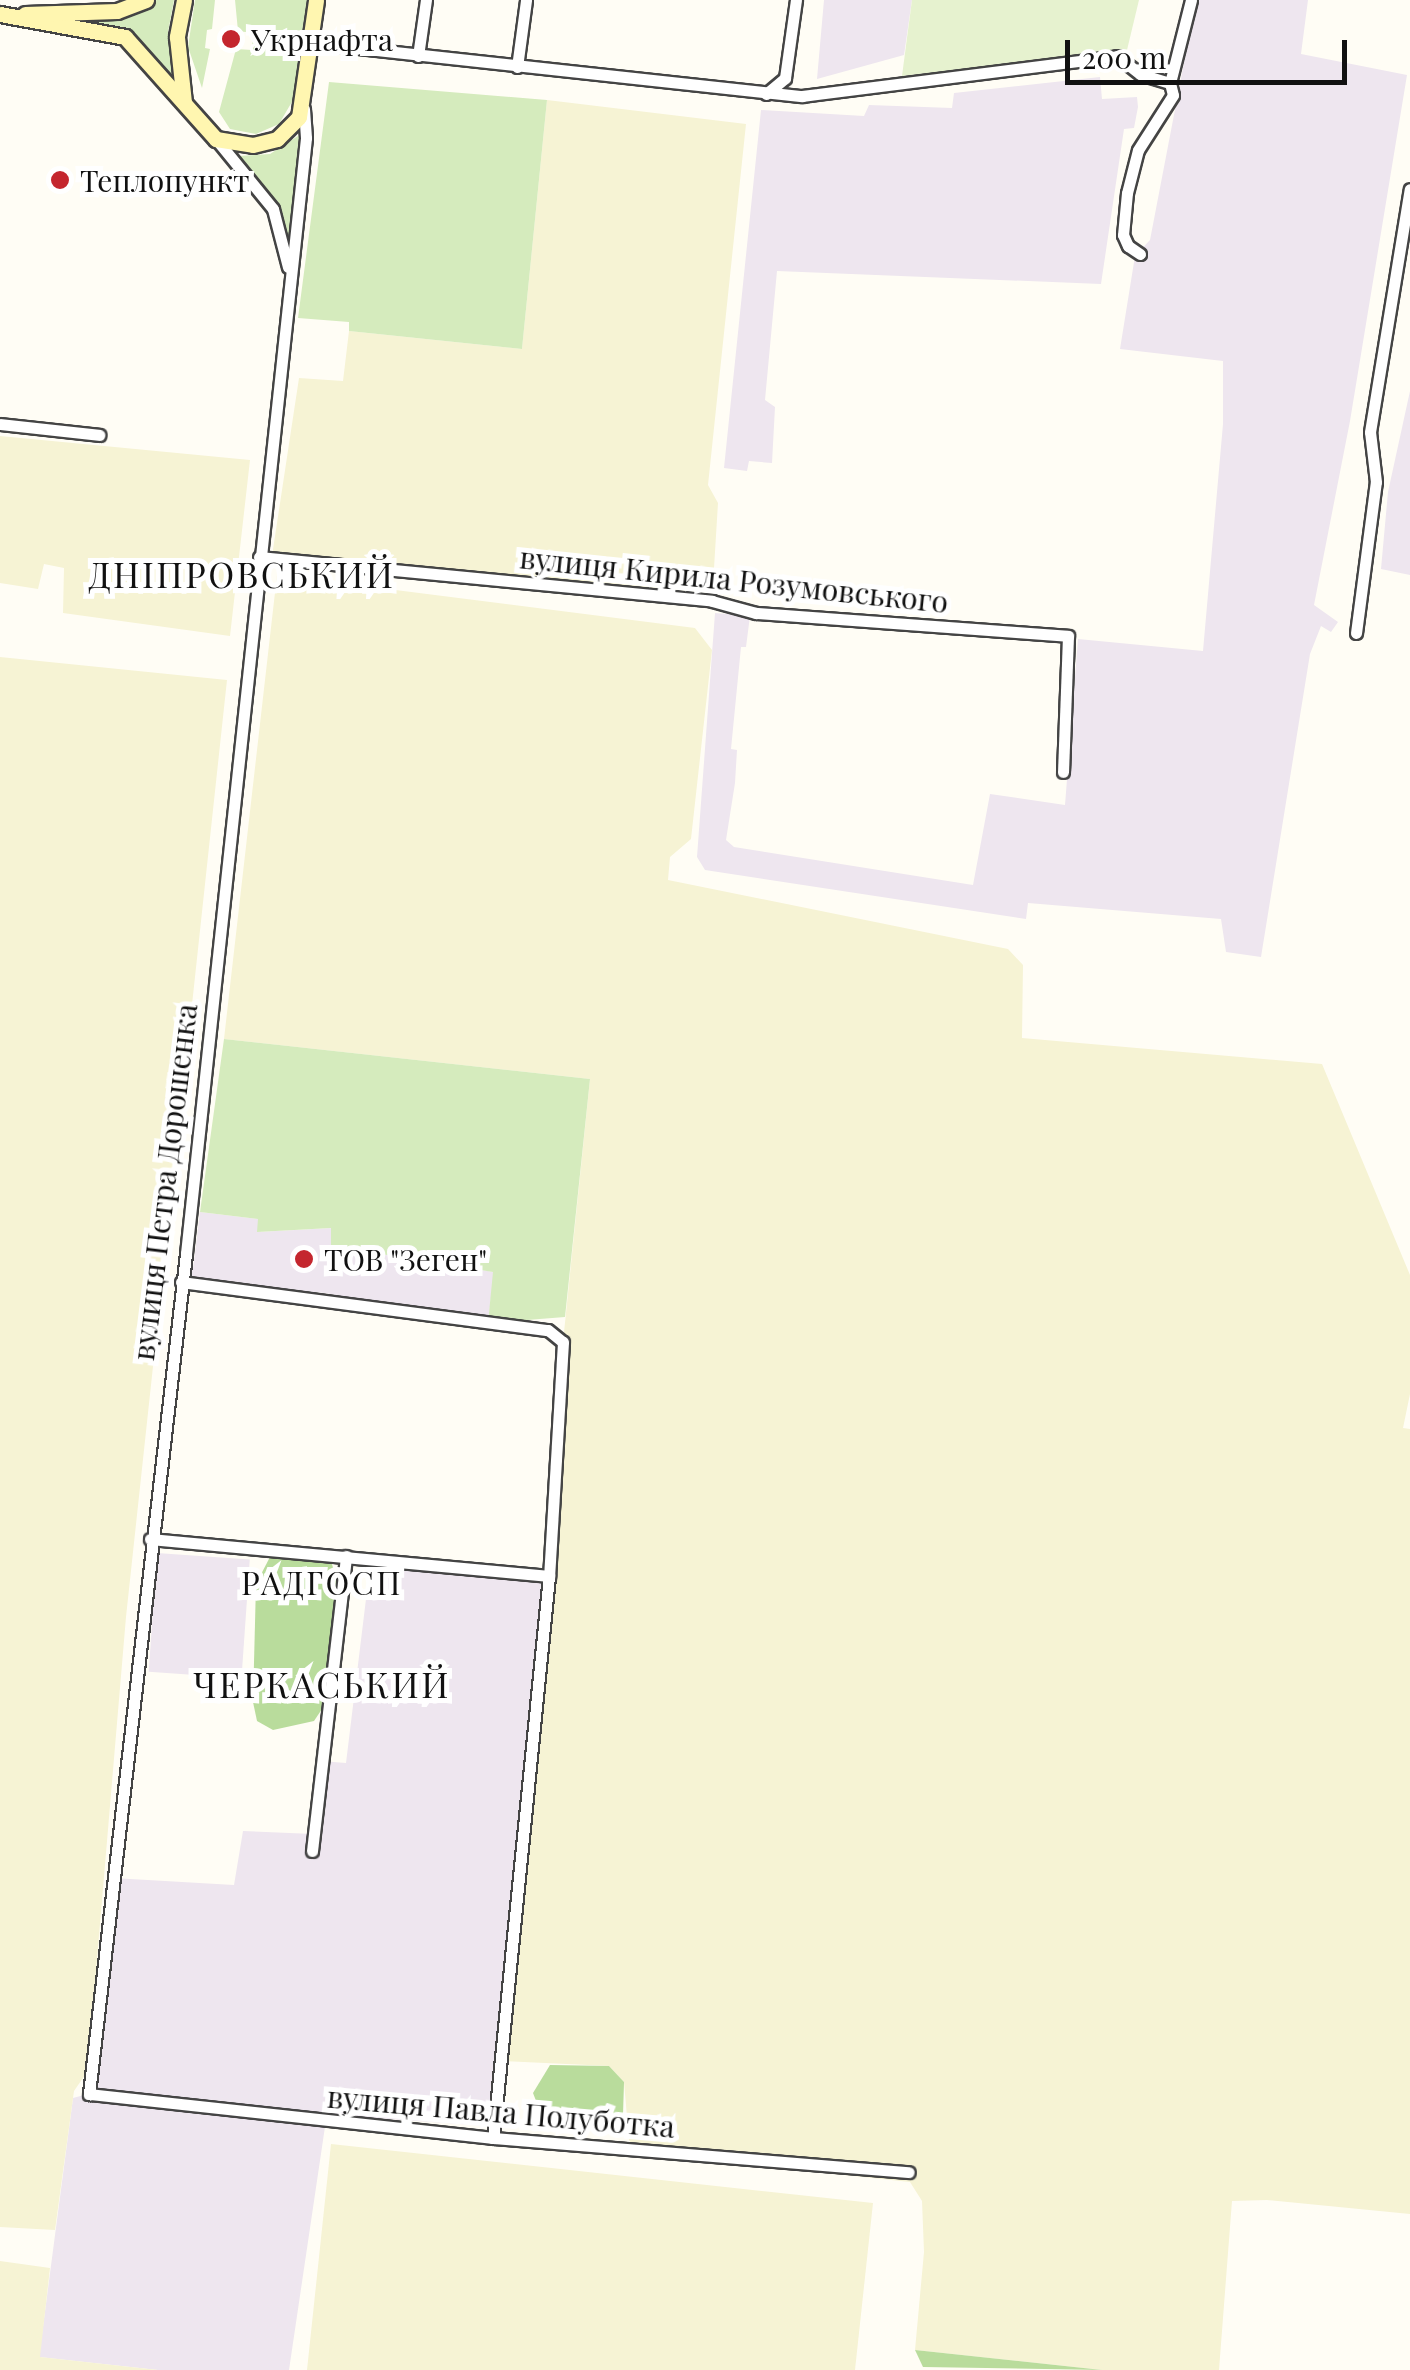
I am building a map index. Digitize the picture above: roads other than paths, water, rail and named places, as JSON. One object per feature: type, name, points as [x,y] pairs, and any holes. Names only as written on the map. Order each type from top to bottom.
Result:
[{"type":"main road","points":[[6,15],[111,12],[146,0]]},
{"type":"main road","points":[[184,0],[177,38],[184,102]]},
{"type":"main road","name":"вулиця Петра Дорошенка","points":[[304,104],[316,0]]},
{"type":"main road","name":"вулиця Петра Дорошенка","points":[[6,15],[121,35],[216,139]]},
{"type":"main road","points":[[216,139],[243,146],[271,142],[289,130],[304,104]]},
{"type":"street","points":[[418,56],[426,0]]},
{"type":"street","points":[[516,67],[526,0]]},
{"type":"street","points":[[766,94],[785,78],[796,0]]},
{"type":"street","points":[[1140,254],[1128,246],[1123,235],[1127,193],[1138,150],[1173,94],[1170,83],[1190,0]]},
{"type":"street","points":[[312,43],[766,94],[836,94],[1118,56],[1140,74],[1170,83]]},
{"type":"street","name":"вулиця Петра Дорошенка","points":[[89,2094],[306,138],[304,104]]},
{"type":"street","name":"вулиця Петра Дорошенка","points":[[216,139],[273,209],[291,276]]},
{"type":"street","points":[[1356,633],[1376,482],[1370,432],[1410,189]]},
{"type":"street","points":[[0,424],[99,436]]},
{"type":"street","name":"вулиця Кирила Розумовського","points":[[259,556],[712,601],[756,612],[1068,636],[1063,772]]},
{"type":"street","points":[[181,1282],[548,1330],[562,1342],[549,1576],[493,2138]]},
{"type":"street","points":[[150,1539],[549,1576]]},
{"type":"street","points":[[312,1851],[346,1556]]},
{"type":"street","name":"вулиця Павла Полуботка","points":[[89,2094],[493,2138],[909,2172]]},
{"type":"place","name":"Укрнафта","points":[[231,39]]},
{"type":"place","name":"Теплопункт","points":[[60,180]]},
{"type":"place","name":"ТОВ \"Зеген\"","points":[[304,1259]]},
{"type":"district","name":"ДНІПРОВСЬКИЙ","points":[[242,574]]},
{"type":"district","name":"РАДГОСП","points":[[322,1582]]},
{"type":"district","name":"ЧЕРКАСЬКИЙ","points":[[322,1684]]}]
